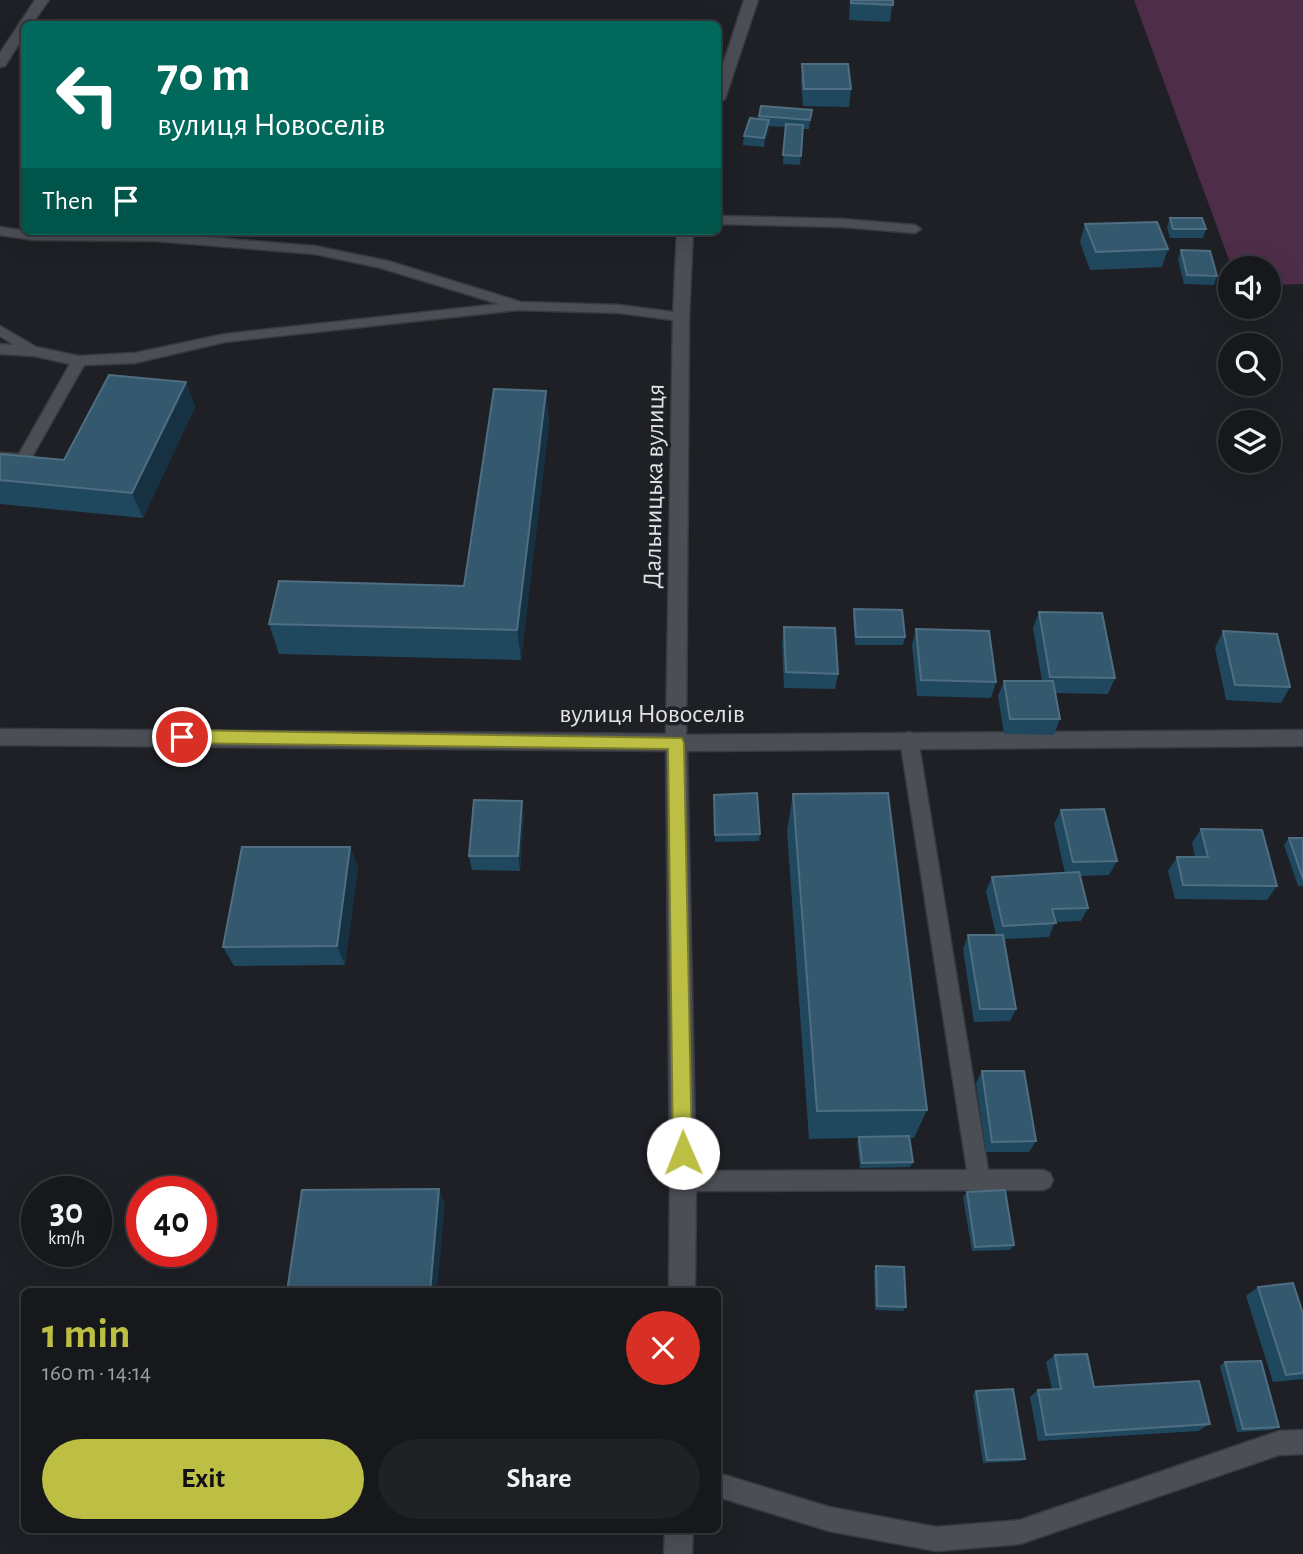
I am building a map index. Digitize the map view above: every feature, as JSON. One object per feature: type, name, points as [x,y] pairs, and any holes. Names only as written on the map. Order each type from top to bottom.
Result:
[{"type":"street","points":[[28,21],[41,0]]},
{"type":"street","points":[[721,90],[751,0]]},
{"type":"street","points":[[0,63],[21,32]]},
{"type":"street","name":"Дальницька вулиця","points":[[682,1288],[683,1181],[676,743],[681,317],[685,235]]},
{"type":"street","name":"вулиця Новоселів","points":[[0,737],[676,743],[909,739],[1303,738]]},
{"type":"street","points":[[678,1554],[679,1533]]},
{"type":"lane","points":[[721,220],[842,223],[915,229]]},
{"type":"lane","points":[[0,231],[21,234]]},
{"type":"lane","points":[[27,235],[155,237],[315,250],[383,264],[520,306]]},
{"type":"lane","points":[[0,349],[34,352],[79,361],[135,358],[225,338],[520,306],[619,309],[681,317]]},
{"type":"lane","points":[[0,330],[34,352]]},
{"type":"lane","points":[[0,458],[23,460],[79,361]]},
{"type":"lane","points":[[909,739],[979,1179]]},
{"type":"lane","points":[[683,1181],[1043,1180]]},
{"type":"lane","points":[[721,1486],[829,1519],[936,1539],[1020,1532],[1279,1443],[1303,1442]]},
{"type":"shaded area","points":[[1134,0],[1303,0],[1303,284],[1281,285],[1281,256],[1228,256]]},
{"type":"building","points":[[851,0],[893,0],[893,5],[851,3]]},
{"type":"building","points":[[802,64],[848,64],[851,89],[804,89]]},
{"type":"building","points":[[761,106],[812,110],[810,120],[759,116]]},
{"type":"building","points":[[750,118],[769,120],[764,138],[744,136]]},
{"type":"building","points":[[786,124],[803,125],[801,156],[783,155]]},
{"type":"building","points":[[1170,218],[1202,218],[1206,229],[1173,229]]},
{"type":"building","points":[[1157,222],[1168,249],[1096,252],[1085,224]]},
{"type":"building","points":[[1181,250],[1210,251],[1217,276],[1187,275]]},
{"type":"building","points":[[109,375],[186,382],[132,493],[0,480],[0,454],[64,460]]},
{"type":"building","points":[[494,389],[546,391],[517,630],[269,624],[279,581],[464,586]]},
{"type":"building","points":[[854,609],[902,610],[905,637],[856,637]]},
{"type":"building","points":[[1039,612],[1102,613],[1115,678],[1050,677]]},
{"type":"building","points":[[784,627],[835,628],[838,674],[786,672]]},
{"type":"building","points":[[916,629],[989,631],[996,682],[921,680]]},
{"type":"building","points":[[1223,631],[1277,634],[1290,687],[1235,685]]},
{"type":"building","points":[[1004,681],[1053,681],[1060,719],[1010,719]]},
{"type":"building","points":[[757,793],[760,834],[715,835],[714,795]]},
{"type":"building","points":[[888,793],[927,1110],[817,1111],[793,794]]},
{"type":"building","points":[[474,800],[522,801],[518,856],[469,856]]},
{"type":"building","points":[[1104,809],[1117,861],[1073,862],[1061,810]]},
{"type":"building","points":[[1201,829],[1262,830],[1277,886],[1183,885],[1177,857],[1208,857]]},
{"type":"building","points":[[1289,838],[1303,838],[1303,879]]},
{"type":"building","points":[[242,847],[350,847],[337,946],[223,947]]},
{"type":"building","points":[[1079,872],[1088,908],[1052,909],[1056,923],[1003,926],[992,877]]},
{"type":"building","points":[[968,935],[1003,935],[1016,1009],[980,1009]]},
{"type":"building","points":[[982,1071],[1024,1071],[1036,1141],[992,1142]]},
{"type":"building","points":[[909,1136],[913,1162],[862,1163],[859,1137]]},
{"type":"building","points":[[439,1189],[430,1288],[288,1288],[302,1190]]},
{"type":"building","points":[[1005,1190],[1014,1245],[975,1247],[967,1192]]},
{"type":"building","points":[[876,1266],[904,1267],[906,1307],[877,1306]]},
{"type":"building","points":[[1293,1283],[1303,1314],[1303,1373],[1286,1375],[1258,1287]]},
{"type":"building","points":[[1087,1354],[1094,1387],[1199,1381],[1210,1424],[1046,1435],[1038,1390],[1061,1389],[1055,1355]]},
{"type":"building","points":[[1261,1361],[1279,1427],[1243,1429],[1225,1362]]},
{"type":"building","points":[[1013,1389],[1025,1459],[987,1460],[976,1391]]},
{"type":"route","points":[[182,737],[676,743],[683,1153]]}]
